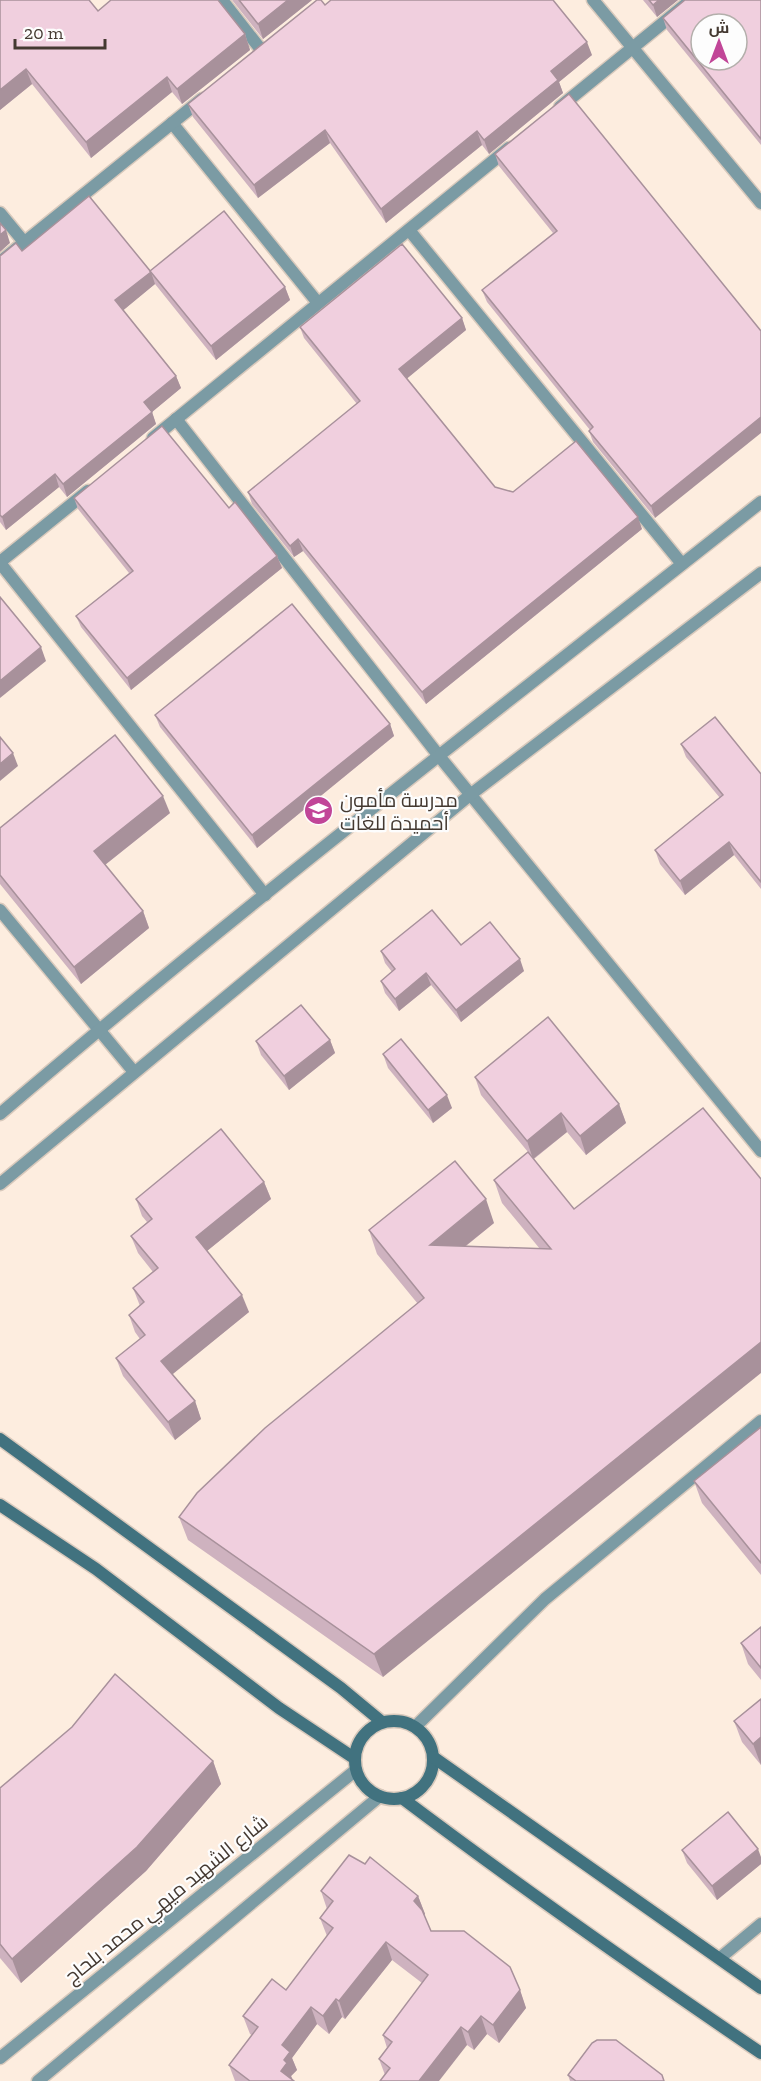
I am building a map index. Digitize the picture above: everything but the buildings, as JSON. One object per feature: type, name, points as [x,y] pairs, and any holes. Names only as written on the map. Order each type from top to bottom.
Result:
[{"type":"main road","points":[[0,1439],[340,1688],[382,1722]]},
{"type":"main road","points":[[0,1505],[96,1569],[355,1764]]},
{"type":"main road","points":[[402,1798],[421,1787],[432,1768],[433,1757],[428,1740],[415,1727],[394,1720],[382,1722],[363,1735],[357,1746],[355,1764],[361,1781],[369,1790],[380,1796],[402,1798],[682,2000],[761,2053]]},
{"type":"main road","points":[[433,1757],[761,1988]]},
{"type":"street","points":[[222,0],[262,51]]},
{"type":"street","points":[[593,0],[761,202]]},
{"type":"street","points":[[552,113],[691,0]]},
{"type":"street","points":[[0,262],[208,94]]},
{"type":"street","points":[[172,123],[318,303]]},
{"type":"street","points":[[139,449],[516,142]]},
{"type":"street","points":[[0,213],[24,242]]},
{"type":"street","points":[[409,230],[682,564]]},
{"type":"street","points":[[176,419],[470,795],[761,1151]]},
{"type":"street","points":[[102,479],[0,562],[265,895]]},
{"type":"street","points":[[0,1114],[99,1029],[265,895],[761,502]]},
{"type":"street","points":[[0,1184],[470,795],[761,573]]},
{"type":"street","points":[[0,910],[134,1072]]},
{"type":"street","points":[[415,1727],[546,1599],[761,1421]]},
{"type":"street","name":"شارع الشهيد ميهي محمد بلحاج","points":[[0,2058],[355,1764]]},
{"type":"street","points":[[38,2081],[380,1796]]},
{"type":"street","points":[[720,1958],[761,1924]]},
{"type":"place","name":"مدرسة مأمون أحميدة للغات","points":[[319,811]]}]
